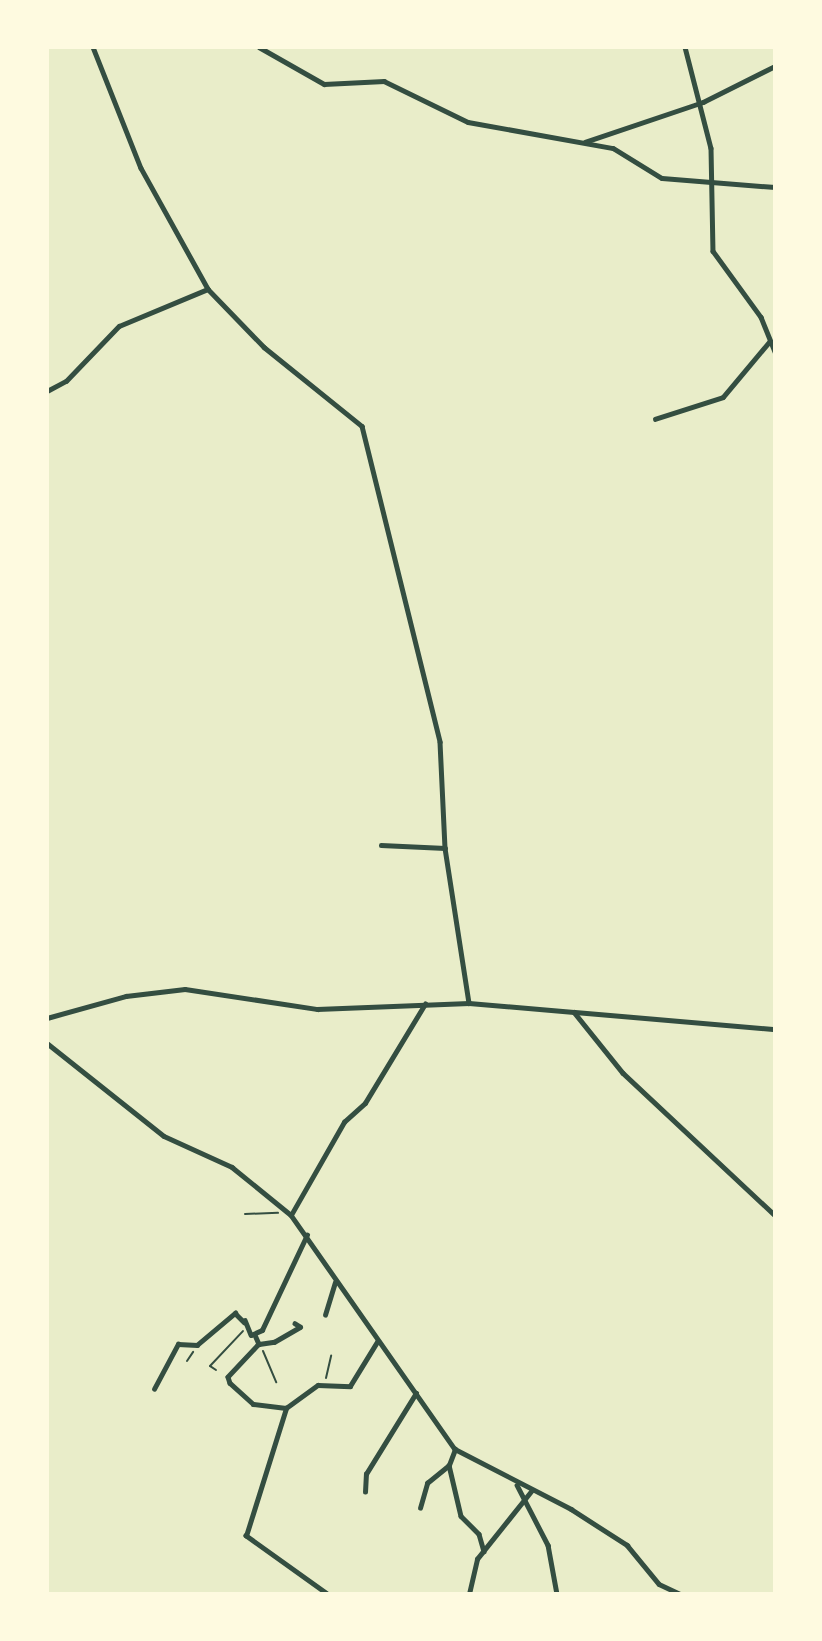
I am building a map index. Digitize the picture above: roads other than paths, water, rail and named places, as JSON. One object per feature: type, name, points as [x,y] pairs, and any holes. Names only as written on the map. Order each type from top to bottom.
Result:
[{"type":"street","points":[[93,47],[141,168],[208,289],[273,356],[362,426],[440,742],[445,848],[469,1003]]},
{"type":"street","points":[[259,47],[324,84],[384,81],[468,122],[613,148],[652,176],[775,187]]},
{"type":"street","points":[[655,419],[723,397],[769,342],[772,333],[713,251],[714,183],[703,102],[685,47]]},
{"type":"street","points":[[584,142],[703,102],[775,66]]},
{"type":"street","points":[[47,391],[66,381],[119,326],[208,289]]},
{"type":"street","points":[[769,342],[775,352]]},
{"type":"street","points":[[382,845],[445,848]]},
{"type":"street","points":[[47,1018],[126,996],[185,989],[317,1009],[469,1003],[775,1029]]},
{"type":"street","points":[[291,1215],[344,1122],[365,1103],[426,1003]]},
{"type":"street","points":[[574,1012],[632,1083],[775,1215]]},
{"type":"street","points":[[47,1043],[164,1136],[232,1167],[291,1215],[307,1235],[335,1283],[455,1449],[500,1467],[517,1485],[548,1545],[556,1594]]},
{"type":"street","points":[[255,1335],[276,1311],[307,1235]]},
{"type":"street","points":[[325,1315],[335,1283]]},
{"type":"street","points":[[154,1389],[178,1344],[197,1345],[234,1313],[255,1335],[259,1344]]},
{"type":"street","points":[[295,1324],[300,1327],[274,1342],[259,1344],[228,1377],[230,1383],[263,1408],[286,1408],[328,1382],[350,1386],[377,1342]]},
{"type":"street","points":[[365,1492],[366,1474],[416,1393]]},
{"type":"street","points":[[286,1408],[246,1536],[327,1594]]},
{"type":"street","points":[[420,1508],[427,1483],[449,1465],[455,1449]]},
{"type":"street","points":[[449,1465],[461,1516],[480,1534],[484,1551]]},
{"type":"street","points":[[517,1485],[532,1490],[626,1545],[671,1593],[680,1594]]},
{"type":"street","points":[[469,1594],[484,1551],[525,1503],[532,1490]]}]
